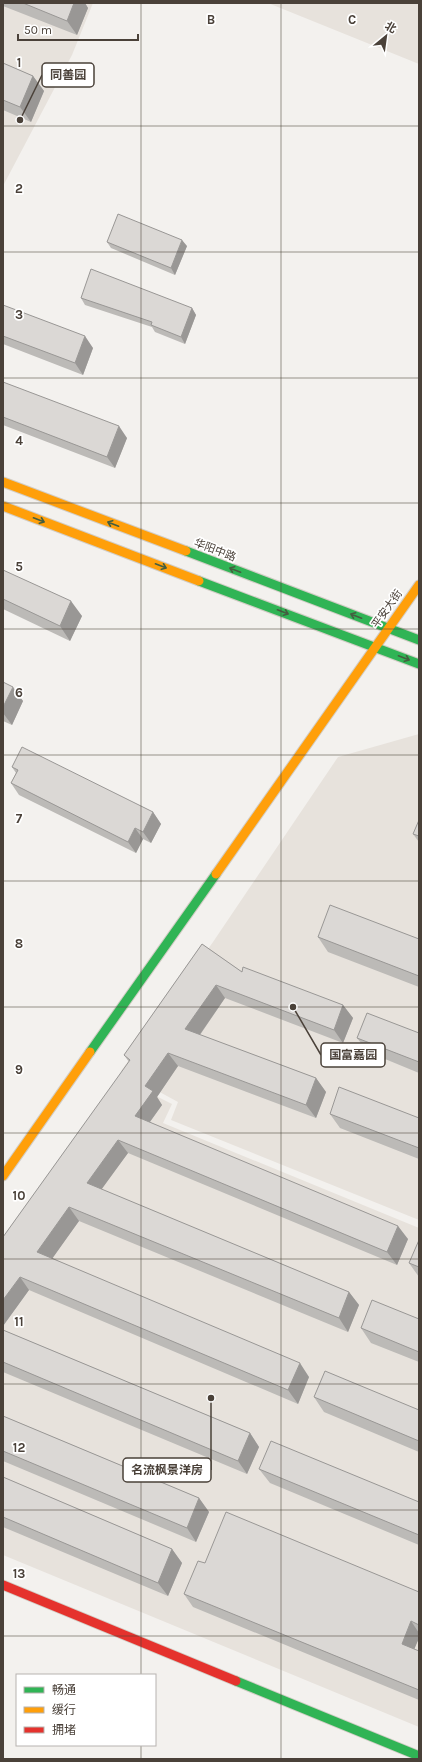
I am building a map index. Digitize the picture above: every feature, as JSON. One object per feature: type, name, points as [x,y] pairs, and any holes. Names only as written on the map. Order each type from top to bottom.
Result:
[{"type":"street","name":"华阳中路","points":[[3,482],[419,640]]},
{"type":"street","points":[[3,506],[419,664]]},
{"type":"street","name":"平安大街","points":[[3,1176],[419,585]]},
{"type":"street","points":[[3,1585],[419,1756]]},
{"type":"shaded area","points":[[3,3],[93,3],[72,55],[3,186]]},
{"type":"shaded area","points":[[268,3],[419,3],[419,64]]},
{"type":"shaded area","points":[[419,734],[419,1220],[171,1120],[178,1102],[121,1071],[213,942],[338,757]]},
{"type":"shaded area","points":[[120,1078],[172,1104],[163,1123],[419,1228],[419,1727],[3,1555],[3,1241]]},
{"type":"building","points":[[23,3],[74,3],[67,21]]},
{"type":"building","points":[[3,63],[33,76],[20,107],[3,100]]},
{"type":"building","points":[[118,214],[182,240],[171,268],[107,242]]},
{"type":"building","points":[[91,269],[192,308],[181,337],[151,325],[152,322],[81,298]]},
{"type":"building","points":[[3,305],[85,336],[75,363],[3,336]]},
{"type":"building","points":[[3,382],[119,426],[107,457],[3,417]]},
{"type":"building","points":[[3,570],[71,601],[60,626],[3,599]]},
{"type":"building","points":[[3,682],[13,687],[3,707]]},
{"type":"building","points":[[22,747],[153,812],[143,832],[135,828],[128,842],[11,783],[18,770],[12,767]]},
{"type":"building","points":[[419,820],[419,836],[413,834]]},
{"type":"building","points":[[330,905],[419,939],[419,976],[318,937]]},
{"type":"building","points":[[202,944],[242,972],[243,967],[343,1005],[334,1030],[216,985],[185,1029],[316,1078],[306,1105],[168,1053],[145,1086],[153,1091],[135,1116],[398,1226],[387,1252],[118,1140],[87,1183],[349,1292],[339,1318],[69,1207],[37,1252],[300,1363],[288,1390],[20,1277],[3,1300],[3,1237],[130,1060],[124,1055]]},
{"type":"building","points":[[367,1013],[419,1033],[419,1062],[357,1038]]},
{"type":"building","points":[[339,1087],[419,1118],[419,1148],[330,1114]]},
{"type":"building","points":[[419,1240],[419,1267],[409,1263]]},
{"type":"building","points":[[372,1300],[419,1319],[419,1352],[361,1328]]},
{"type":"building","points":[[3,1330],[250,1433],[238,1461],[3,1362]]},
{"type":"building","points":[[325,1371],[419,1410],[419,1441],[314,1397]]},
{"type":"building","points":[[3,1416],[199,1498],[187,1528],[3,1451]]},
{"type":"building","points":[[271,1441],[419,1502],[419,1535],[259,1469]]},
{"type":"building","points":[[3,1477],[172,1549],[158,1583],[3,1517]]},
{"type":"building","points":[[226,1512],[419,1592],[419,1625],[411,1621],[402,1644],[419,1651],[419,1690],[184,1594],[198,1561],[205,1563]]},
{"type":"traffic: fast","points":[[186,551],[419,640]]},
{"type":"traffic: fast","points":[[199,581],[419,664]]},
{"type":"traffic: fast","points":[[90,1052],[216,874]]},
{"type":"traffic: fast","points":[[236,1681],[419,1756]]},
{"type":"traffic: slow","points":[[3,482],[186,551]]},
{"type":"traffic: slow","points":[[3,506],[199,581]]},
{"type":"traffic: slow","points":[[216,874],[419,585]]},
{"type":"traffic: slow","points":[[3,1176],[90,1052]]},
{"type":"traffic: jam","points":[[3,1585],[236,1681]]},
{"type":"place","name":"同善园","points":[[20,120]]},
{"type":"place","name":"国富嘉园","points":[[293,1007]]},
{"type":"place","name":"名流枫景洋房","points":[[211,1398]]}]
